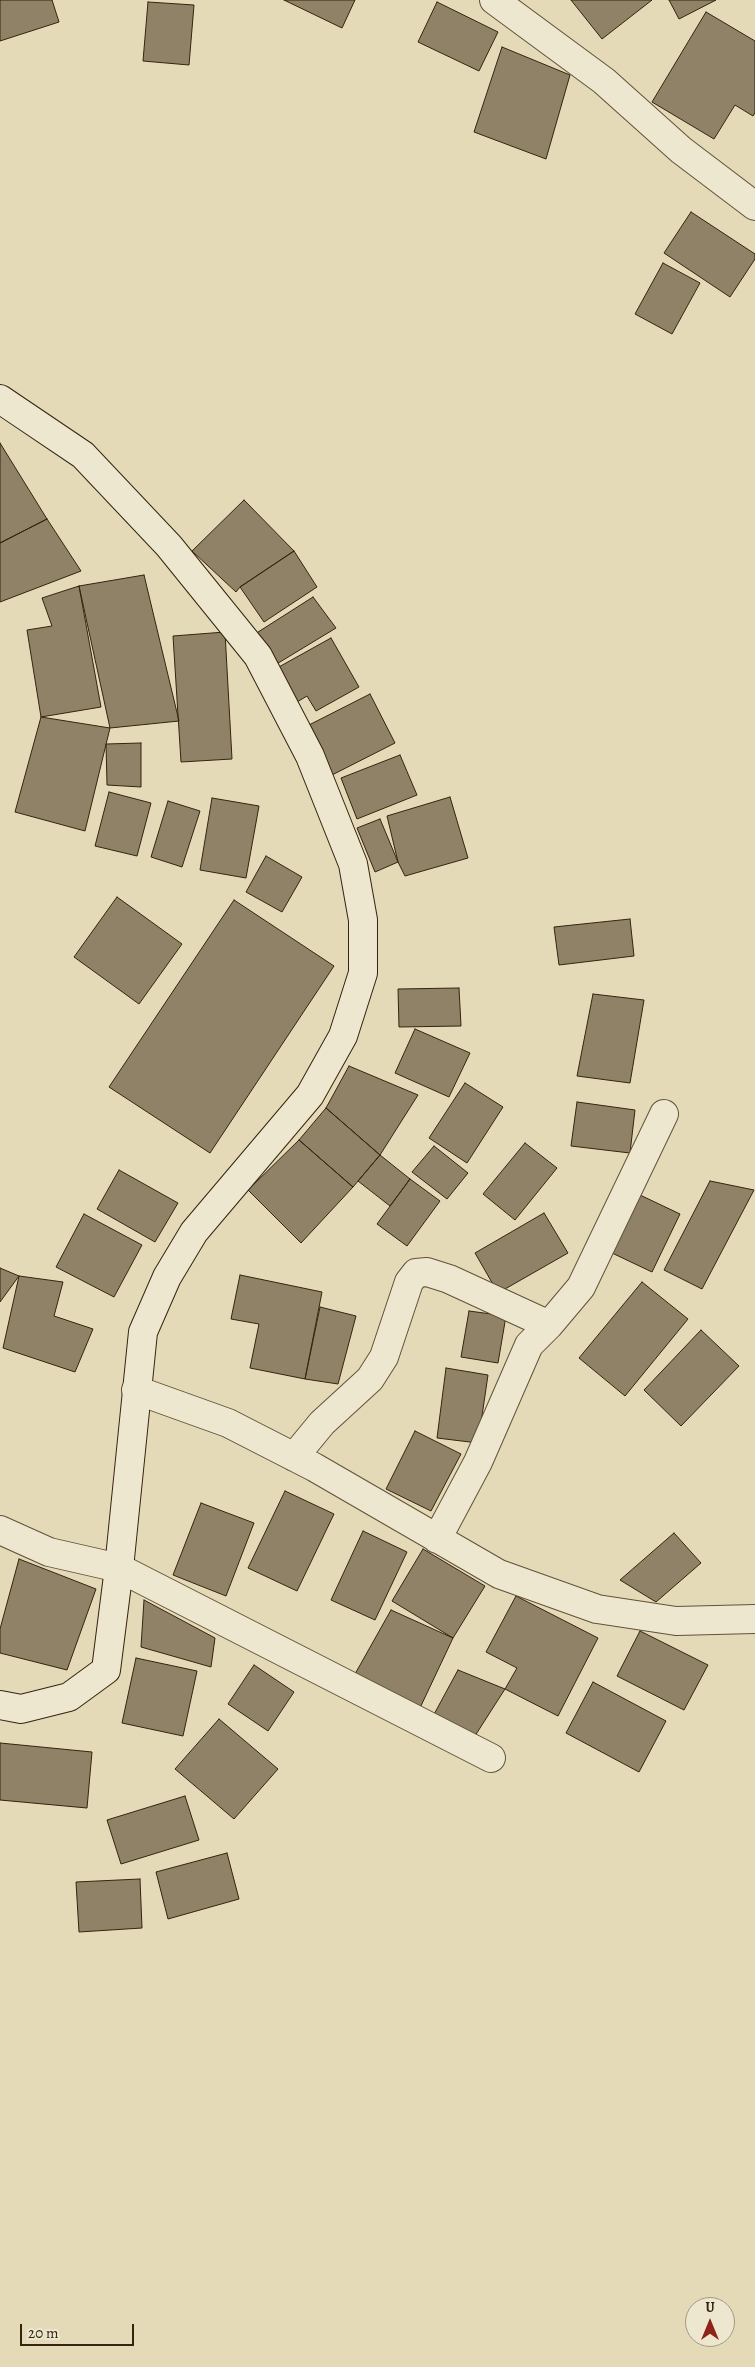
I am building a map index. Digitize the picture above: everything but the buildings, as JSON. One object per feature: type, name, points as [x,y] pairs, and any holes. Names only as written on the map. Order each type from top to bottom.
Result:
[{"type":"street","points":[[494,0],[604,82],[681,150],[755,206]]},
{"type":"street","points":[[0,399],[83,455],[169,546],[258,656],[310,756],[353,864],[363,920],[363,974],[342,1036],[310,1095],[194,1232],[167,1277],[143,1332],[119,1568],[106,1670],[68,1697],[21,1709],[0,1705]]},
{"type":"street","points":[[437,1539],[482,1454],[529,1345],[549,1325],[581,1287],[664,1114]]},
{"type":"street","points":[[294,1456],[322,1423],[370,1378],[384,1357],[408,1282],[416,1274],[427,1272],[449,1279],[549,1325]]},
{"type":"street","points":[[136,1390],[228,1423],[294,1456],[499,1574],[597,1609],[676,1621],[755,1619]]},
{"type":"street","points":[[0,1530],[49,1552],[119,1568],[491,1758]]}]
